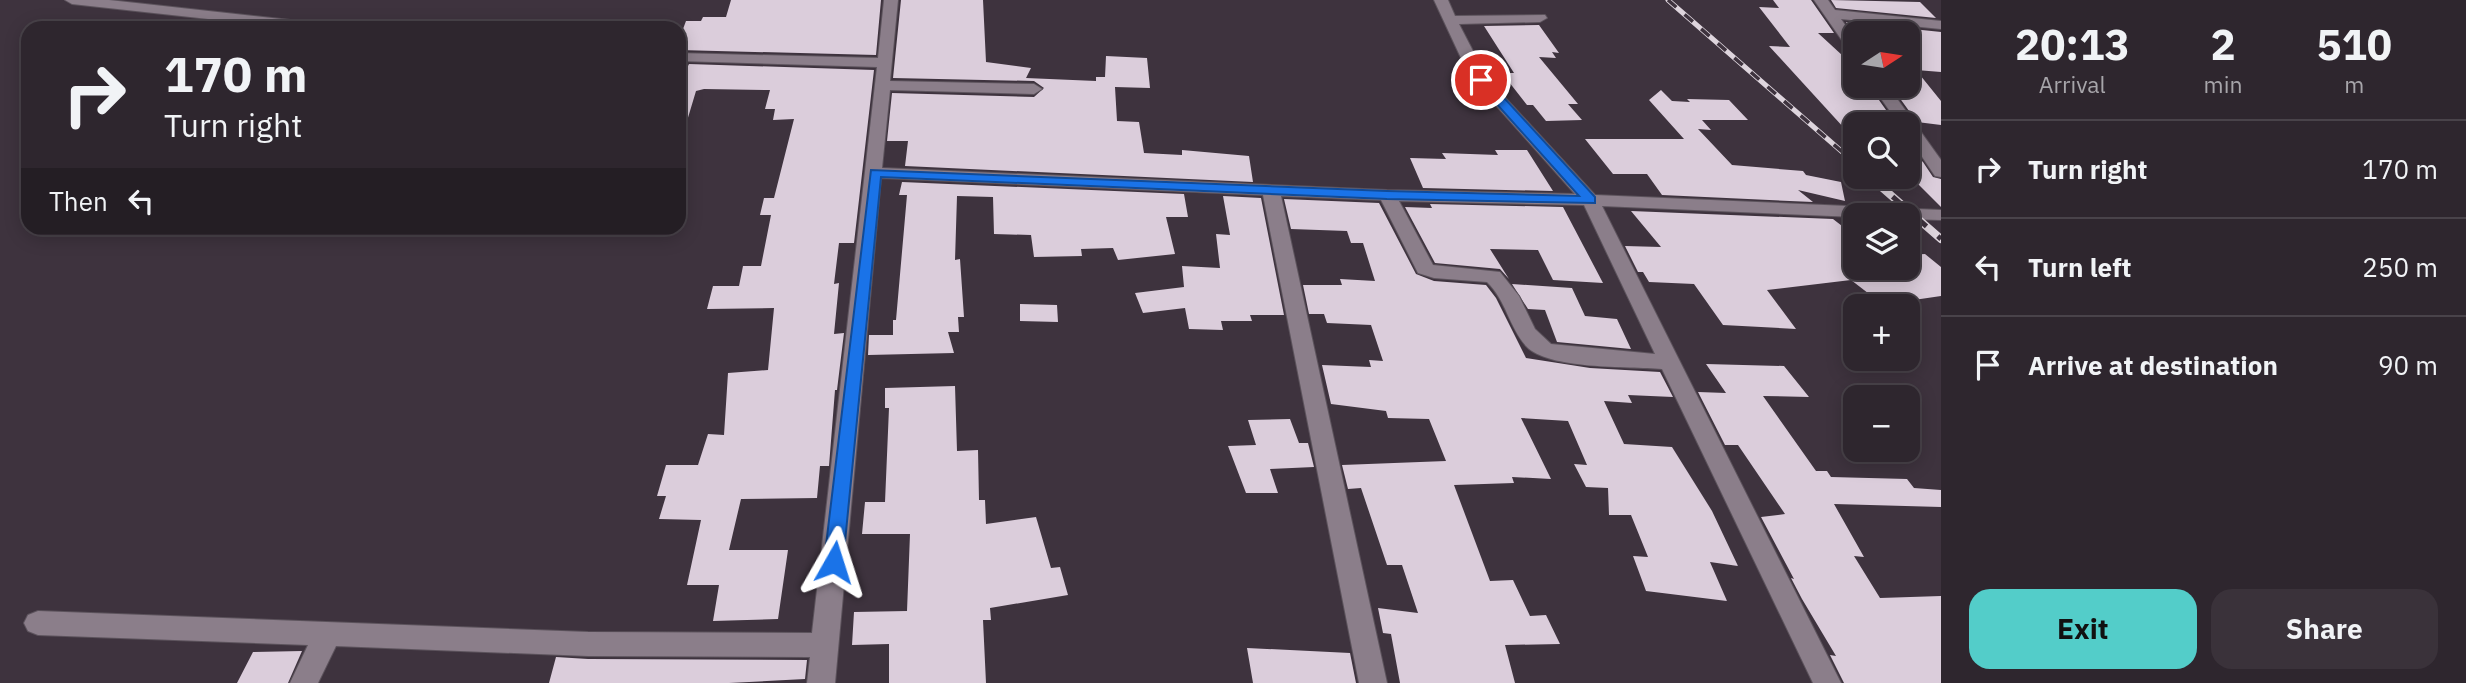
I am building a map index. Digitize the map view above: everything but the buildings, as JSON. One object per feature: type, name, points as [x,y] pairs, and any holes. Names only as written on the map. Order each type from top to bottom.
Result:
[{"type":"street","points":[[72,0],[263,21]]},
{"type":"street","points":[[821,683],[891,0]]},
{"type":"street","points":[[1441,0],[1481,80],[1590,200],[1827,683]]},
{"type":"street","points":[[1821,0],[1843,32]]},
{"type":"street","points":[[1831,14],[1941,25]]},
{"type":"street","points":[[1450,20],[1540,18]]},
{"type":"street","points":[[686,57],[885,63]]},
{"type":"street","points":[[884,85],[1034,89]]},
{"type":"street","points":[[1920,143],[1941,172]]},
{"type":"street","points":[[875,173],[1941,215]]},
{"type":"street","points":[[1271,189],[1374,683]]},
{"type":"street","points":[[1387,195],[1422,266],[1434,272],[1493,276],[1503,286],[1532,342],[1542,351],[1670,362]]},
{"type":"street","points":[[38,623],[643,646],[825,645]]},
{"type":"street","points":[[304,683],[327,636]]},
{"type":"railway","points":[[1668,0],[1843,153]]},
{"type":"railway","points":[[1884,189],[1941,239]]},
{"type":"route","points":[[834,562],[875,173],[1387,195],[1590,200],[1481,80]]}]
